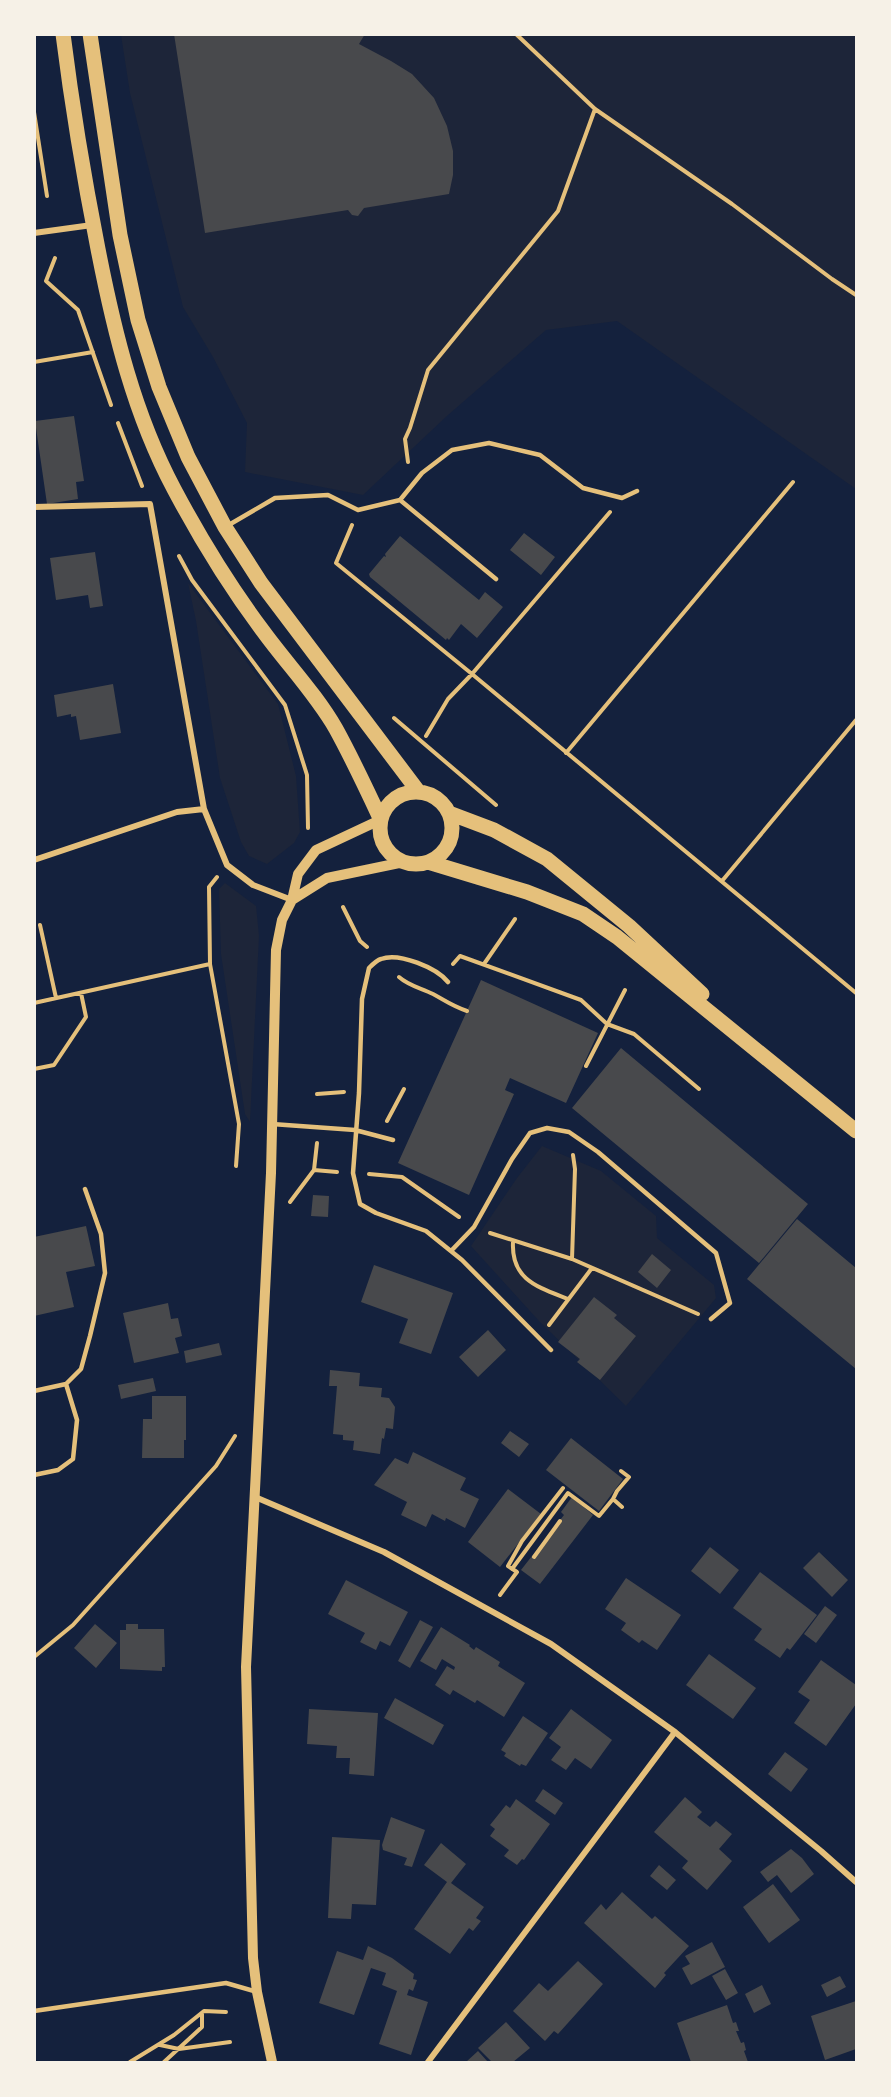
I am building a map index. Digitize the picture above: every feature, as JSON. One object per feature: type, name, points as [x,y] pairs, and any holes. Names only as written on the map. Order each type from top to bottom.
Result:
[{"type":"main road","points":[[63,34],[76,137],[93,225],[122,358],[145,424],[174,488],[231,584],[335,728],[380,819]]},
{"type":"main road","points":[[90,34],[120,236],[138,320],[159,387],[188,457],[225,527],[268,593],[418,791]]},
{"type":"main road","points":[[418,791],[436,798],[449,813],[452,825],[447,847],[439,856],[429,862],[416,864],[394,857],[381,841],[379,830],[380,819],[394,798],[418,791]]},
{"type":"main road","points":[[449,813],[494,830],[547,859],[629,926],[806,1089]]},
{"type":"main road","points":[[429,862],[527,892],[583,914],[616,937],[856,1131]]},
{"type":"street","points":[[34,233],[93,225]]},
{"type":"street","points":[[34,507],[150,504],[204,809],[227,865],[253,885],[292,900]]},
{"type":"street","points":[[34,860],[177,812],[204,809]]},
{"type":"street","points":[[273,2062],[257,1992],[253,1958],[246,1667],[256,1434],[268,1248],[276,950],[282,920],[292,900],[298,874],[316,850],[380,819]]},
{"type":"street","points":[[292,900],[327,878],[404,862]]},
{"type":"street","points":[[255,1497],[384,1552],[551,1644],[675,1732],[856,1882]]},
{"type":"street","points":[[428,2062],[675,1732]]},
{"type":"lane","points":[[225,527],[275,498],[328,495],[358,510],[400,500],[422,473],[453,450],[489,443],[540,455],[583,488],[622,498],[637,491]]},
{"type":"lane","points":[[400,500],[496,579]]},
{"type":"lane","points":[[448,982],[442,975],[410,960],[381,959],[369,968],[362,999],[352,1173],[360,1204],[376,1213],[426,1231],[462,1260],[551,1350]]},
{"type":"lane","points":[[272,1124],[355,1130],[393,1140]]},
{"type":"lane","points":[[451,1251],[474,1227],[500,1179],[530,1133],[547,1128],[569,1132],[598,1152],[716,1253],[730,1303],[711,1319]]},
{"type":"lane","points":[[34,1391],[66,1384],[81,1369],[105,1274],[101,1234],[85,1189]]},
{"type":"lane","points":[[34,1475],[58,1470],[73,1459],[77,1420],[66,1384]]},
{"type":"lane","points":[[34,2011],[226,1983],[257,1992]]},
{"type":"path","points":[[516,34],[596,109],[732,204],[856,295]]},
{"type":"path","points":[[411,487],[405,439],[428,370],[558,211],[596,109]]},
{"type":"path","points":[[34,112],[47,196]]},
{"type":"path","points":[[55,258],[46,281],[78,310],[112,406]]},
{"type":"path","points":[[34,363],[93,352]]},
{"type":"path","points":[[115,416],[150,504]]},
{"type":"path","points":[[566,753],[793,482]]},
{"type":"path","points":[[426,736],[448,699],[622,498]]},
{"type":"path","points":[[358,510],[336,563],[856,993]]},
{"type":"path","points":[[176,551],[192,580],[285,705],[307,775],[308,828]]},
{"type":"path","points":[[391,716],[503,811]]},
{"type":"path","points":[[722,881],[856,720]]},
{"type":"path","points":[[227,865],[209,887],[210,964],[239,1124],[236,1166]]},
{"type":"path","points":[[343,907],[360,941]]},
{"type":"path","points":[[484,964],[515,919]]},
{"type":"path","points":[[40,925],[56,999]]},
{"type":"path","points":[[442,975],[460,956],[581,1000],[607,1024],[634,1034],[699,1089]]},
{"type":"path","points":[[34,1003],[210,964]]},
{"type":"path","points":[[586,1066],[626,990]]},
{"type":"path","points":[[34,1069],[54,1065],[87,1017],[81,993]]},
{"type":"path","points":[[387,1121],[404,1089]]},
{"type":"path","points":[[569,1132],[575,1169],[572,1259]]},
{"type":"path","points":[[285,1207],[314,1170],[318,1142]]},
{"type":"path","points":[[314,1170],[402,1177],[474,1227],[513,1242],[572,1259],[711,1319]]},
{"type":"path","points":[[513,1242],[512,1256],[518,1271],[528,1281],[568,1299]]},
{"type":"path","points":[[539,1339],[592,1268]]},
{"type":"path","points":[[34,1656],[73,1624],[97,1598],[216,1466],[235,1436]]},
{"type":"path","points":[[512,1569],[568,1492],[599,1516],[629,1478],[621,1471]]},
{"type":"path","points":[[490,1610],[517,1572],[508,1566],[526,1534],[562,1488]]},
{"type":"path","points":[[613,1499],[622,1507]]},
{"type":"path","points":[[547,1521],[556,1527]]},
{"type":"path","points":[[534,1557],[560,1521]]},
{"type":"path","points":[[530,1545],[538,1552]]},
{"type":"path","points":[[129,2062],[159,2045],[202,2013],[226,2012]]},
{"type":"path","points":[[164,2062],[202,2027],[202,2013]]},
{"type":"path","points":[[159,2045],[179,2049],[230,2042]]},
{"type":"shaded area","points":[[121,35],[856,35],[856,489],[617,321],[546,330],[448,415],[363,495],[245,472],[247,423],[213,357],[183,307],[130,93]]},
{"type":"shaded area","points":[[188,583],[278,704],[296,776],[300,832],[294,843],[267,864],[249,856],[241,842],[220,778]]},
{"type":"shaded area","points":[[225,883],[256,906],[259,936],[250,1122],[245,1114],[221,954],[219,889]]},
{"type":"shaded area","points":[[542,1146],[601,1171],[656,1216],[657,1238],[714,1285],[716,1298],[626,1406],[539,1321],[471,1246],[517,1178]]},
{"type":"building","points":[[174,34],[365,34],[359,44],[412,74],[434,98],[447,126],[453,151],[453,175],[449,194],[364,208],[358,216],[352,215],[348,210],[205,233]]},
{"type":"building","points":[[74,416],[84,481],[76,482],[78,499],[47,504],[35,421]]},
{"type":"building","points":[[524,533],[555,557],[541,575],[510,550]]},
{"type":"building","points":[[400,536],[479,600],[485,592],[503,607],[477,638],[461,624],[449,640],[447,638],[446,640],[370,577],[369,574],[384,556],[386,557],[385,554]]},
{"type":"building","points":[[95,552],[103,606],[90,608],[88,595],[56,600],[50,558]]},
{"type":"building","points":[[113,684],[121,733],[80,740],[76,716],[71,717],[71,714],[57,717],[54,695]]},
{"type":"building","points":[[481,980],[598,1033],[566,1103],[510,1078],[505,1090],[514,1094],[469,1195],[398,1163]]},
{"type":"building","points":[[621,1048],[808,1204],[759,1263],[572,1108]]},
{"type":"building","points":[[313,1195],[329,1196],[328,1217],[311,1216]]},
{"type":"building","points":[[797,1219],[856,1268],[856,1369],[747,1279]]},
{"type":"building","points":[[86,1226],[95,1266],[66,1272],[74,1307],[34,1316],[34,1237]]},
{"type":"building","points":[[652,1254],[671,1270],[657,1288],[638,1272]]},
{"type":"building","points":[[374,1265],[453,1293],[431,1354],[399,1343],[408,1319],[361,1302]]},
{"type":"building","points":[[594,1297],[617,1315],[614,1318],[636,1336],[600,1380],[577,1362],[580,1359],[558,1342]]},
{"type":"building","points":[[168,1303],[171,1319],[178,1318],[182,1336],[175,1338],[179,1353],[134,1363],[123,1313]]},
{"type":"building","points":[[488,1330],[506,1350],[478,1377],[459,1357]]},
{"type":"building","points":[[219,1343],[222,1355],[186,1363],[184,1351]]},
{"type":"building","points":[[330,1370],[360,1373],[359,1386],[382,1388],[381,1397],[389,1398],[395,1407],[393,1429],[386,1428],[380,1454],[353,1450],[354,1441],[343,1440],[343,1435],[333,1434],[337,1386],[329,1386]]},
{"type":"building","points":[[153,1378],[156,1391],[121,1399],[118,1385]]},
{"type":"building","points":[[152,1396],[186,1396],[184,1458],[142,1458],[143,1419],[152,1419]]},
{"type":"building","points":[[510,1431],[529,1444],[519,1457],[501,1443]]},
{"type":"building","points":[[571,1438],[623,1479],[599,1511],[546,1470]]},
{"type":"building","points":[[413,1452],[466,1478],[460,1490],[479,1499],[465,1528],[432,1514],[426,1527],[401,1515],[407,1502],[374,1485],[395,1458],[408,1464]]},
{"type":"building","points":[[508,1489],[541,1514],[500,1567],[468,1542]]},
{"type":"building","points":[[572,1497],[593,1515],[540,1584],[521,1570],[564,1515],[561,1512]]},
{"type":"building","points":[[710,1547],[739,1570],[720,1594],[691,1571]]},
{"type":"building","points":[[819,1552],[848,1580],[832,1597],[803,1568]]},
{"type":"building","points":[[760,1572],[817,1615],[790,1650],[787,1648],[780,1658],[754,1640],[762,1629],[733,1608]]},
{"type":"building","points":[[626,1578],[681,1615],[657,1650],[642,1640],[639,1643],[621,1630],[626,1623],[605,1609]]},
{"type":"building","points":[[346,1580],[408,1612],[390,1646],[380,1641],[376,1650],[360,1642],[365,1633],[328,1614]]},
{"type":"building","points":[[825,1606],[837,1615],[816,1643],[804,1634]]},
{"type":"building","points":[[420,1620],[433,1627],[410,1668],[398,1661]]},
{"type":"building","points":[[95,1624],[117,1643],[96,1668],[74,1648]]},
{"type":"building","points":[[126,1624],[138,1624],[138,1629],[164,1629],[165,1667],[162,1667],[162,1671],[120,1669],[120,1630],[126,1630]]},
{"type":"building","points":[[441,1627],[470,1645],[474,1650],[476,1647],[500,1662],[498,1666],[525,1683],[504,1717],[477,1700],[475,1703],[453,1690],[450,1695],[435,1685],[447,1666],[454,1670],[455,1667],[442,1659],[436,1670],[420,1661]]},
{"type":"building","points":[[709,1654],[756,1688],[733,1719],[686,1685]]},
{"type":"building","points":[[821,1660],[856,1685],[856,1704],[826,1746],[794,1723],[810,1700],[798,1692]]},
{"type":"building","points":[[395,1698],[444,1725],[433,1745],[384,1718]]},
{"type":"building","points":[[309,1709],[378,1713],[374,1776],[349,1774],[350,1758],[336,1758],[337,1746],[307,1744]]},
{"type":"building","points":[[571,1709],[612,1740],[591,1769],[575,1758],[566,1770],[551,1760],[561,1747],[549,1738]]},
{"type":"building","points":[[523,1716],[548,1733],[526,1766],[521,1764],[520,1766],[504,1756],[506,1753],[501,1750]]},
{"type":"building","points":[[785,1752],[808,1769],[791,1792],[768,1774]]},
{"type":"building","points":[[543,1789],[563,1803],[555,1815],[535,1801]]},
{"type":"building","points":[[685,1797],[702,1812],[697,1817],[710,1827],[716,1821],[732,1834],[719,1849],[732,1861],[707,1890],[682,1868],[688,1861],[654,1832]]},
{"type":"building","points":[[516,1799],[550,1824],[524,1860],[522,1859],[517,1865],[504,1856],[509,1850],[490,1836],[495,1829],[490,1825],[506,1805],[510,1808]]},
{"type":"building","points":[[391,1817],[425,1830],[412,1867],[404,1865],[407,1858],[383,1850],[382,1845]]},
{"type":"building","points":[[332,1837],[380,1840],[376,1905],[352,1904],[351,1919],[328,1918]]},
{"type":"building","points":[[441,1843],[466,1864],[451,1883],[484,1907],[476,1918],[481,1921],[473,1931],[469,1928],[450,1954],[414,1929],[447,1882],[424,1865]]},
{"type":"building","points":[[791,1849],[802,1858],[814,1874],[791,1893],[777,1875],[768,1882],[760,1872]]},
{"type":"building","points":[[659,1865],[676,1880],[667,1890],[650,1876]]},
{"type":"building","points":[[773,1884],[800,1920],[769,1943],[743,1907]]},
{"type":"building","points":[[622,1892],[652,1919],[655,1916],[689,1946],[664,1973],[666,1975],[655,1988],[584,1923],[601,1904],[606,1910]]},
{"type":"building","points":[[712,1942],[725,1967],[691,1985],[682,1968],[690,1964],[685,1956]]},
{"type":"building","points":[[368,1946],[392,1958],[414,1974],[413,1979],[417,1980],[413,1991],[409,1989],[407,1995],[428,2002],[411,2055],[379,2044],[397,1991],[382,1985],[386,1973],[371,1968],[354,2015],[319,2003],[337,1951],[363,1960]]},
{"type":"building","points":[[578,1961],[603,1984],[558,2034],[554,2031],[545,2041],[513,2011],[539,1983],[548,1991]]},
{"type":"building","points":[[725,1969],[738,1993],[726,2000],[712,1976]]},
{"type":"building","points":[[840,1976],[846,1987],[827,1997],[821,1985]]},
{"type":"building","points":[[762,1985],[771,2004],[754,2013],[745,1994]]},
{"type":"building","points":[[856,2001],[856,2049],[825,2060],[811,2016]]},
{"type":"building","points":[[727,2005],[733,2023],[736,2022],[739,2031],[736,2031],[741,2043],[744,2042],[748,2062],[691,2062],[677,2023]]},
{"type":"building","points":[[506,2022],[530,2048],[513,2062],[492,2062],[478,2048]]},
{"type":"building","points":[[478,2051],[488,2062],[466,2062]]}]
